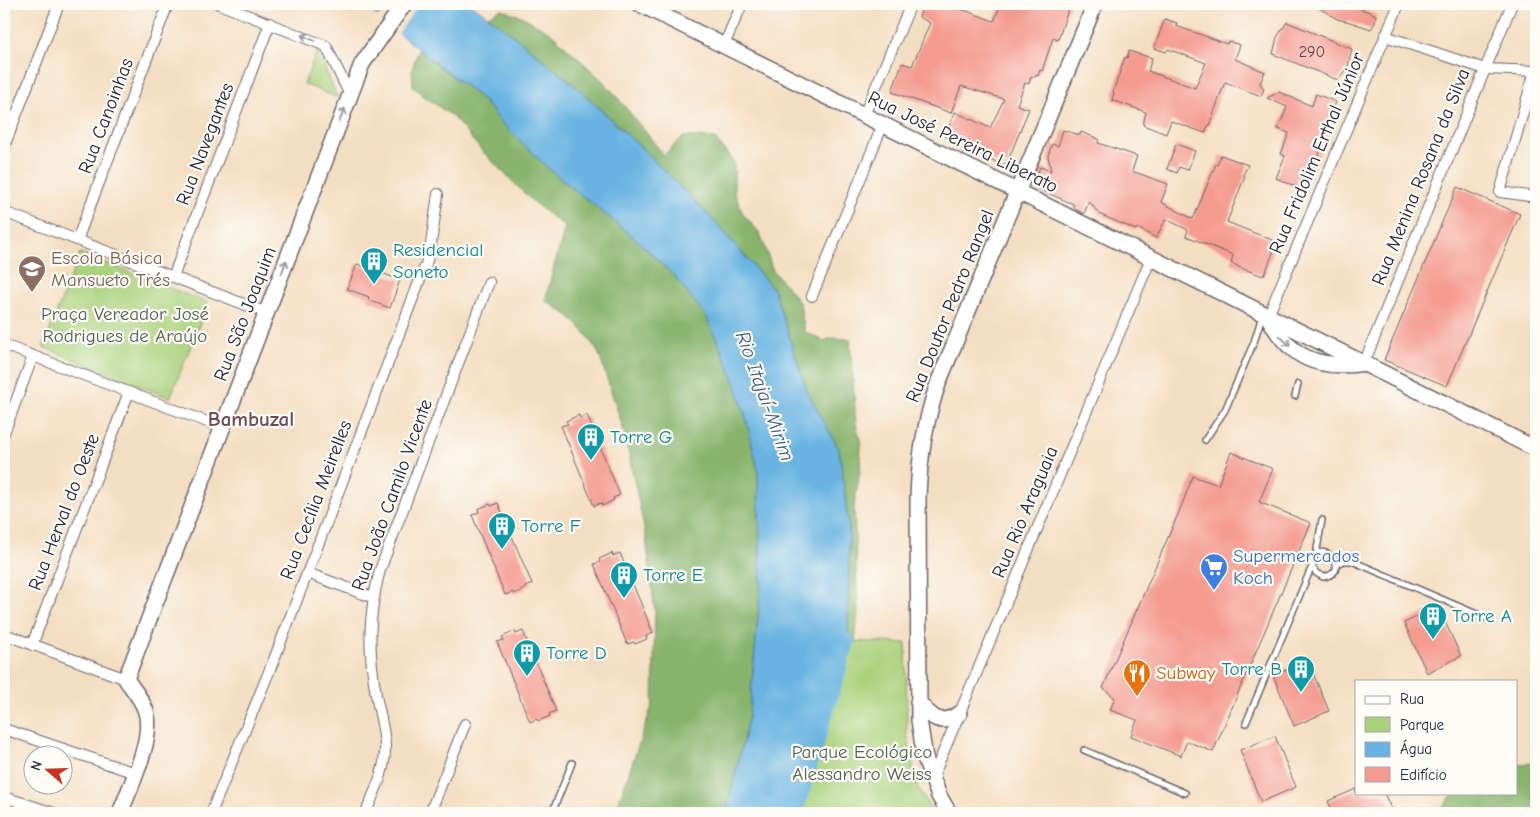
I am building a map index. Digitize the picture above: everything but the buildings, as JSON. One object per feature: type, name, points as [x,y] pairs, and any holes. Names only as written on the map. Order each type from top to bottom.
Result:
[{"type":"main road","name":"Rua São Joaquim","points":[[126,679],[359,71],[404,4]]},
{"type":"main road","name":"Rua José Pereira Liberato","points":[[640,4],[1536,449]]},
{"type":"main road","name":"Rua Doutor Pedro Rangel","points":[[949,813],[932,779],[925,758],[921,739],[918,702],[918,499],[923,435],[930,406],[939,382],[1095,4]]},
{"type":"main road","points":[[1266,314],[1284,342],[1309,359],[1335,366],[1364,363]]},
{"type":"main road","points":[[1309,359],[1312,337]]},
{"type":"main road","points":[[1309,359],[1336,349]]},
{"type":"main road","points":[[120,813],[146,742],[149,724],[145,708],[126,679]]},
{"type":"main road","points":[[918,702],[930,716],[937,719],[951,720],[959,714]]},
{"type":"street","points":[[4,147],[59,4]]},
{"type":"street","name":"Rua Canoinhas","points":[[77,240],[168,4]]},
{"type":"street","points":[[219,4],[326,46],[350,95]]},
{"type":"street","points":[[724,45],[742,4]]},
{"type":"street","points":[[864,115],[910,4]]},
{"type":"street","name":"Rua Fridolim Erthal Júnior","points":[[1266,314],[1399,4]]},
{"type":"street","name":"Rua Menina Rosana da Silva","points":[[1364,363],[1512,4]]},
{"type":"street","name":"Rua Navegantes","points":[[173,277],[270,23]]},
{"type":"street","points":[[1385,36],[1485,68],[1536,71],[1500,192],[1536,197]]},
{"type":"street","points":[[335,64],[349,73],[354,74],[359,71]]},
{"type":"street","points":[[812,296],[883,124]]},
{"type":"street","name":"Rua Cecília Meirelles","points":[[211,813],[307,573],[426,264],[431,244],[438,194]]},
{"type":"street","points":[[4,212],[267,313]]},
{"type":"street","name":"Rua Rio Araguaia","points":[[932,779],[1151,258]]},
{"type":"street","name":"Rua João Camilo Vicente","points":[[366,813],[383,769],[386,751],[372,671],[370,618],[372,597],[380,570],[489,282]]},
{"type":"street","points":[[4,345],[223,428]]},
{"type":"street","points":[[4,433],[33,356]]},
{"type":"street","name":"Rua Herval do Oeste","points":[[32,644],[128,392]]},
{"type":"street","points":[[307,573],[372,597]]},
{"type":"street","points":[[4,634],[126,679]]},
{"type":"street","points":[[430,813],[465,724]]},
{"type":"street","points":[[4,729],[135,773]]},
{"type":"street","points":[[4,797],[54,813]]},
{"type":"lane","points":[[1204,440],[1225,410],[1266,314]]},
{"type":"lane","points":[[1295,396],[1298,384]]},
{"type":"lane","points":[[1246,724],[1312,566],[1316,555],[1322,520]]},
{"type":"lane","points":[[1312,566],[1316,573],[1323,577],[1334,571],[1336,564],[1330,554],[1323,552],[1316,555]]},
{"type":"lane","points":[[1336,564],[1352,561],[1486,618]]},
{"type":"lane","points":[[1084,750],[1185,793]]},
{"type":"lane","points":[[552,813],[572,763]]},
{"type":"green space","points":[[501,9],[523,17],[550,32],[608,86],[664,155],[683,137],[715,139],[734,162],[734,191],[743,214],[760,233],[773,271],[800,304],[805,332],[824,341],[831,338],[850,339],[856,424],[861,444],[860,471],[854,506],[858,613],[855,642],[848,641],[849,529],[839,449],[807,391],[774,290],[718,225],[650,156],[579,89],[488,16]]},
{"type":"green space","points":[[418,50],[482,99],[503,124],[547,167],[639,242],[675,277],[706,316],[733,376],[746,418],[758,470],[761,585],[749,715],[726,813],[615,813],[653,703],[655,612],[646,537],[624,431],[599,354],[587,335],[569,316],[545,300],[565,227],[532,201],[483,152],[452,116],[413,86],[412,70]]},
{"type":"green space","points":[[317,51],[338,98],[304,84]]},
{"type":"green space","name":"Praça Vereador José Rodrigues de Araújo","points":[[80,253],[208,303],[170,398],[43,347]]},
{"type":"green space","name":"Parque Ecológico Alessandro Weiss","points":[[848,641],[906,643],[907,733],[917,786],[933,813],[796,813]]},
{"type":"green space","points":[[1536,763],[1536,813],[1437,813],[1453,794],[1518,794],[1518,764]]},
{"type":"water","name":"Rio Itajaí-Mirim","points":[[363,4],[471,4],[508,31],[579,89],[650,156],[718,225],[774,290],[807,391],[839,449],[849,529],[848,641],[796,813],[726,813],[749,715],[761,585],[758,470],[746,418],[733,376],[706,316],[675,277],[639,242],[547,167],[503,124],[482,99]]},
{"type":"pier","points":[[387,4],[419,4],[397,35],[378,18]]},
{"type":"waterway","points":[[796,813],[848,641]]},
{"type":"place","name":"Residencial Soneto","points":[[374,285]]},
{"type":"place","name":"Escola Básica Mansueto Trés","points":[[32,293]]},
{"type":"place","name":"Torre G","points":[[591,461]]},
{"type":"place","name":"Torre F","points":[[502,550]]},
{"type":"place","name":"Supermercados Koch","points":[[1214,591]]},
{"type":"place","name":"Torre E","points":[[624,599]]},
{"type":"place","name":"Torre A","points":[[1433,640]]},
{"type":"place","name":"Torre D","points":[[527,677]]},
{"type":"place","name":"Torre B","points":[[1301,693]]},
{"type":"place","name":"Subway","points":[[1137,697]]},
{"type":"district","name":"Bambuzal","points":[[251,419]]}]
